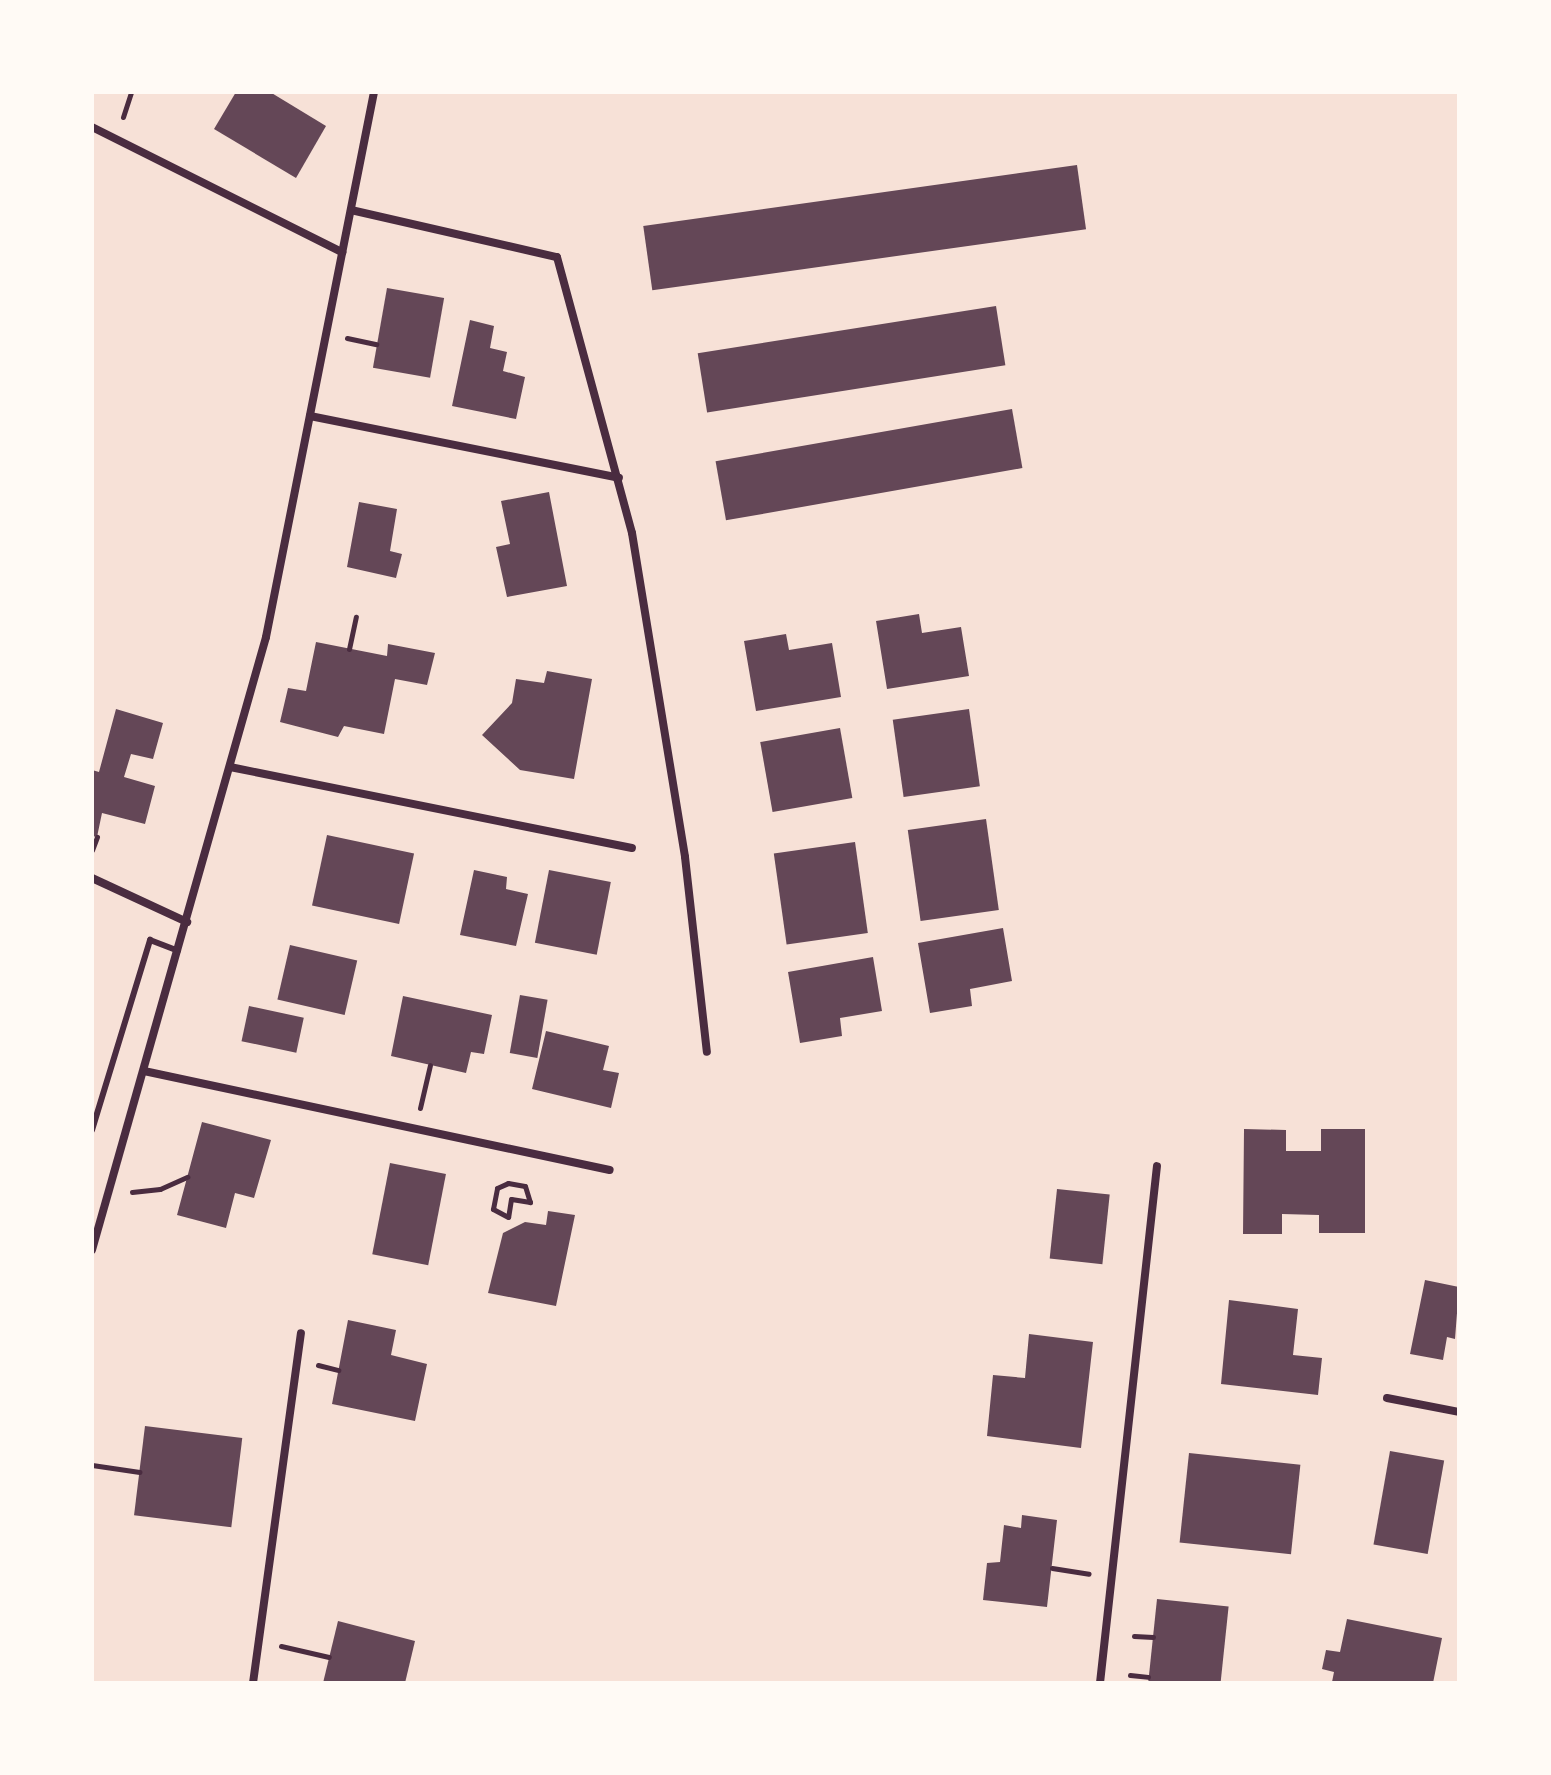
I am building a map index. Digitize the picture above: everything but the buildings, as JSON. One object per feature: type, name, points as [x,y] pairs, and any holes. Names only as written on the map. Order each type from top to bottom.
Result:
[{"type":"street","points":[[92,1250],[266,637],[374,92]]},
{"type":"street","points":[[92,127],[342,252]]},
{"type":"street","points":[[351,210],[557,257],[619,478],[685,857],[707,1052]]},
{"type":"street","points":[[310,416],[619,478]]},
{"type":"street","points":[[230,767],[632,848]]},
{"type":"street","points":[[92,878],[187,922]]},
{"type":"street","points":[[144,1071],[610,1170]]},
{"type":"street","points":[[1100,1683],[1157,1166]]},
{"type":"street","points":[[253,1683],[301,1333]]},
{"type":"street","points":[[1387,1398],[1459,1412]]},
{"type":"lane","points":[[92,1130],[150,940],[178,951]]},
{"type":"path","points":[[123,117],[131,92]]},
{"type":"path","points":[[347,338],[376,344]]},
{"type":"path","points":[[349,649],[356,617]]},
{"type":"path","points":[[92,850],[97,837]]},
{"type":"path","points":[[420,1108],[430,1065]]},
{"type":"path","points":[[132,1192],[160,1189],[187,1177]]},
{"type":"path","points":[[508,1183],[525,1186],[530,1202],[511,1199],[508,1217],[493,1209],[497,1188],[508,1183]]},
{"type":"path","points":[[318,1365],[338,1370]]},
{"type":"path","points":[[92,1465],[139,1472]]},
{"type":"path","points":[[1052,1568],[1089,1574]]},
{"type":"path","points":[[1134,1636],[1153,1637]]},
{"type":"path","points":[[281,1646],[329,1657]]},
{"type":"path","points":[[1130,1675],[1148,1677]]}]
